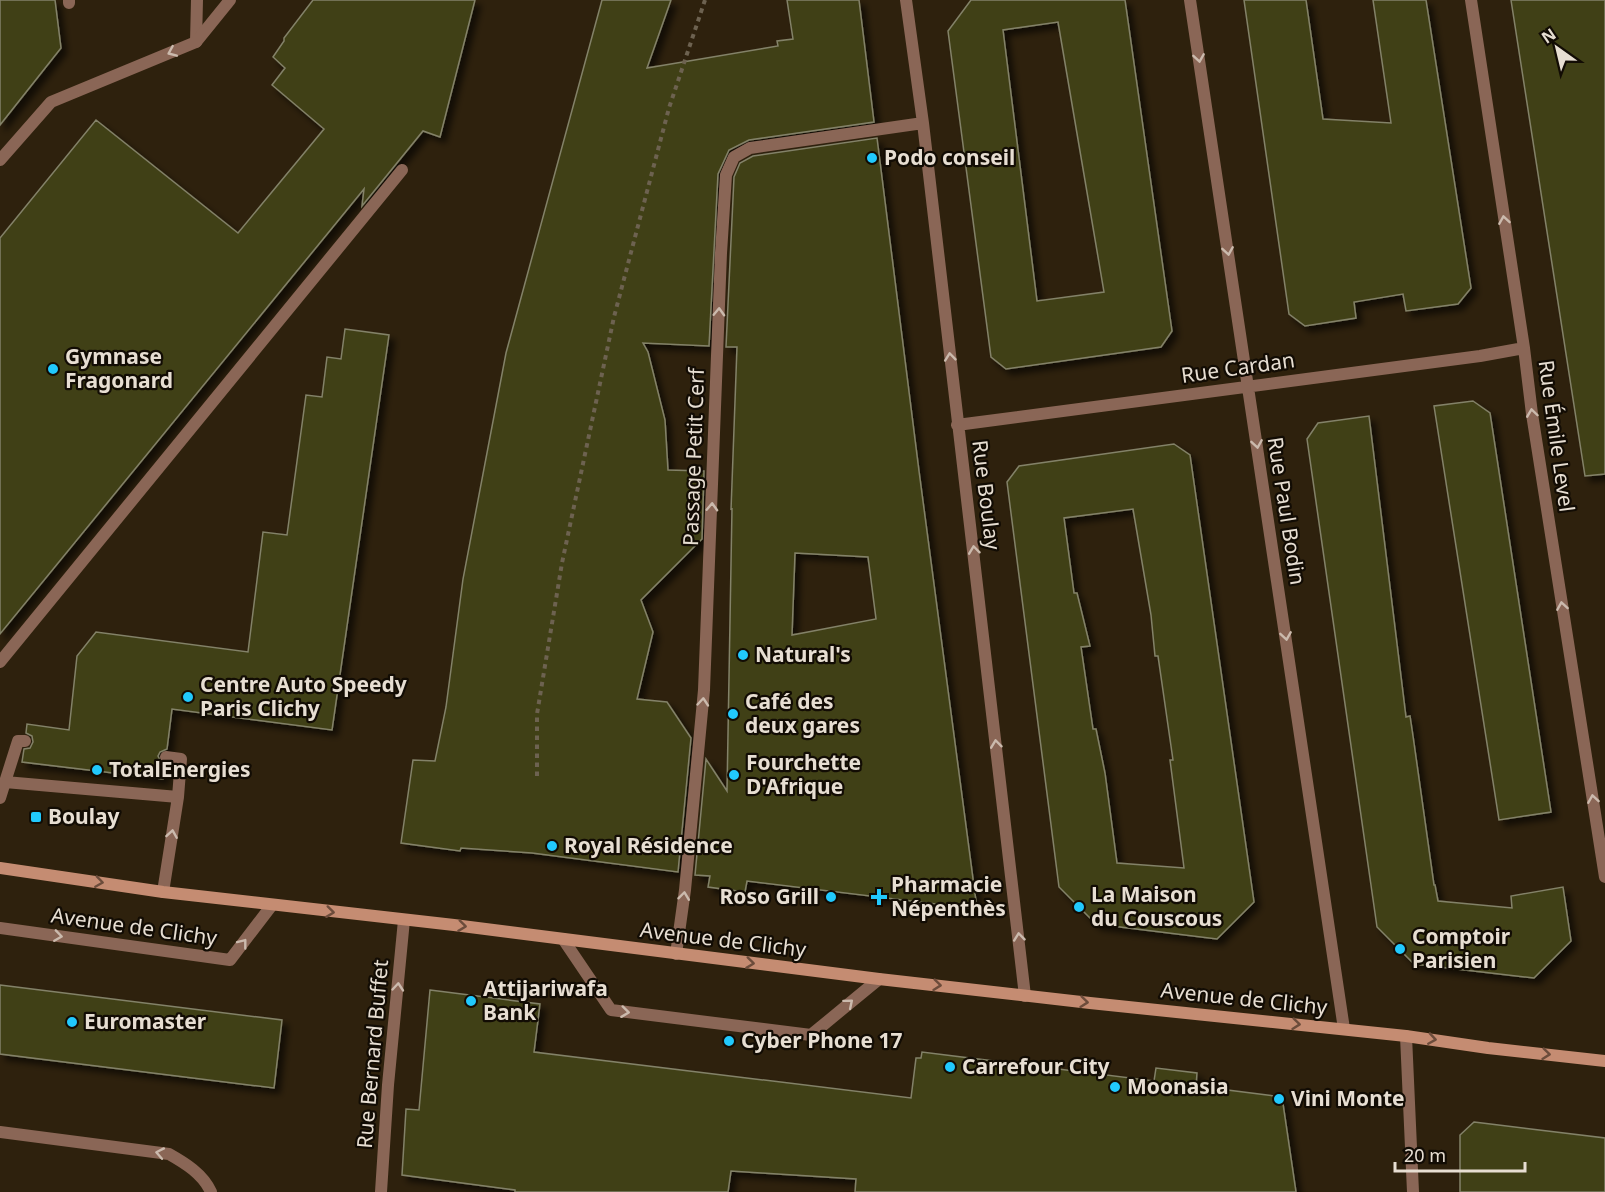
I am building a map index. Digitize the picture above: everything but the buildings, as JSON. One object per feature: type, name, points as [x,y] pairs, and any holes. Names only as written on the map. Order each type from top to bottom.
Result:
[{"type":"main road","name":"Avenue de Clichy","points":[[0,868],[163,892],[879,979],[1406,1036],[1605,1061]]},
{"type":"street","points":[[196,42],[197,0]]},
{"type":"street","points":[[0,160],[51,102],[196,42],[230,0]]},
{"type":"street","name":"Rue Boulay","points":[[906,0],[923,123],[1025,996]]},
{"type":"street","name":"Rue Paul Bodin","points":[[1190,0],[1344,1029]]},
{"type":"street","name":"Rue Émile Level","points":[[1471,0],[1532,414],[1605,877]]},
{"type":"street","name":"Passage Petit Cerf","points":[[676,954],[685,890],[705,680],[726,175],[734,157],[750,148],[923,123]]},
{"type":"street","points":[[0,662],[402,170]]},
{"type":"street","name":"Rue Cardan","points":[[957,425],[1480,356],[1524,348]]},
{"type":"street","points":[[0,798],[18,741],[25,741]]},
{"type":"street","points":[[163,892],[178,797],[181,759],[166,757]]},
{"type":"street","points":[[5,782],[178,797]]},
{"type":"street","name":"Avenue de Clichy","points":[[0,928],[230,960],[272,905]]},
{"type":"street","name":"Rue Bernard Buffet","points":[[381,1192],[404,920]]},
{"type":"street","points":[[563,939],[611,1010],[622,1012],[811,1035],[879,979]]},
{"type":"street","points":[[1406,1036],[1413,1192]]},
{"type":"street","points":[[0,1132],[169,1154],[200,1176],[211,1192]]},
{"type":"path","points":[[537,776],[537,714],[562,563],[614,317],[669,108],[705,0]]},
{"type":"place","name":"Podo conseil","points":[[872,158]]},
{"type":"place","name":"Gymnase Fragonard","points":[[53,369]]},
{"type":"place","name":"Natural's","points":[[743,655]]},
{"type":"place","name":"Centre Auto Speedy Paris Clichy","points":[[188,697]]},
{"type":"place","name":"Café des deux gares","points":[[733,714]]},
{"type":"place","name":"TotalEnergies","points":[[97,770]]},
{"type":"place","name":"Fourchette D'Afrique","points":[[734,775]]},
{"type":"place","name":"Boulay","points":[[36,817]]},
{"type":"place","name":"Royal Résidence","points":[[552,846]]},
{"type":"place","name":"Roso Grill","points":[[831,897]]},
{"type":"place","name":"Pharmacie Népenthès","points":[[879,897]]},
{"type":"place","name":"La Maison du Couscous","points":[[1079,907]]},
{"type":"place","name":"Comptoir Parisien","points":[[1400,949]]},
{"type":"place","name":"Attijariwafa Bank","points":[[471,1001]]},
{"type":"place","name":"Euromaster","points":[[72,1022]]},
{"type":"place","name":"Cyber Phone 17","points":[[729,1041]]},
{"type":"place","name":"Carrefour City","points":[[950,1067]]},
{"type":"place","name":"Moonasia","points":[[1115,1087]]},
{"type":"place","name":"Vini Monte","points":[[1279,1099]]}]
